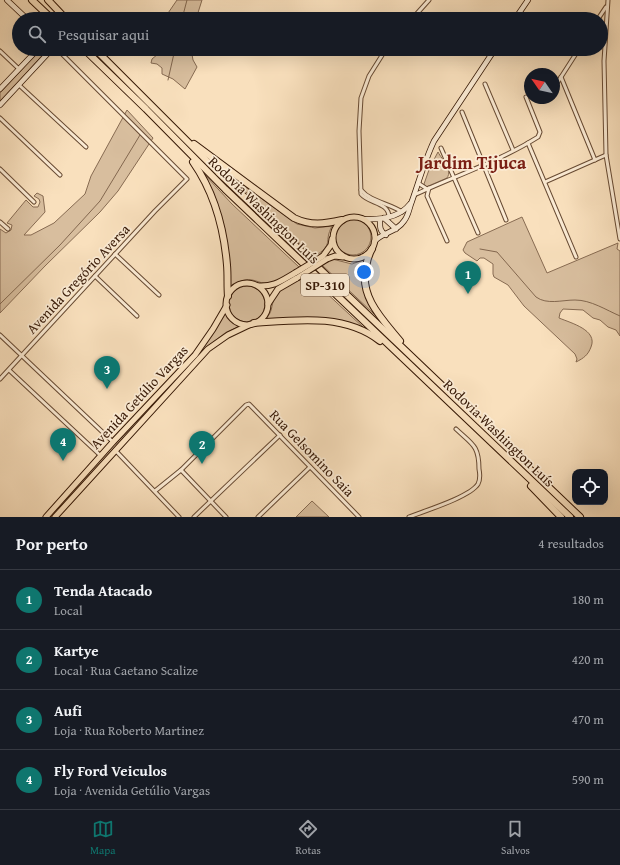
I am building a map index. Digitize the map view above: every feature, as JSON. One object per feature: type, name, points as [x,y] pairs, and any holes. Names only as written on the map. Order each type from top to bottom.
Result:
[{"type":"highway","points":[[32,0],[45,12]]},
{"type":"highway","points":[[48,0],[59,12]]},
{"type":"highway","name":"Rodovia Washington Luís","points":[[91,56],[178,141],[208,173],[570,517]]},
{"type":"highway","name":"Rodovia Washington Luís","points":[[102,56],[162,118],[580,517]]},
{"type":"highway","points":[[162,118],[195,145],[294,218],[314,224],[328,224],[342,220]]},
{"type":"highway","points":[[178,141],[198,169],[216,210],[226,252],[228,296]]},
{"type":"highway","points":[[372,249],[365,274],[365,282],[369,297],[377,312],[418,362]]},
{"type":"highway","points":[[253,324],[276,321],[320,321],[347,324],[375,337],[416,371]]},
{"type":"highway","points":[[488,440],[561,517]]},
{"type":"highway","points":[[552,491],[585,517]]},
{"type":"main road","points":[[268,304],[267,297],[263,290],[251,283],[244,283],[232,290],[228,296],[227,304],[228,312],[237,322],[253,324],[264,316],[271,298],[278,289],[325,257],[335,256],[359,258],[368,253],[372,249],[374,242],[375,235],[373,228],[363,219],[352,217],[342,220],[334,230],[331,245],[325,257]]},
{"type":"main road","points":[[333,236],[334,244],[337,250],[342,255],[349,258]]},
{"type":"main road","points":[[258,286],[274,285],[296,276]]},
{"type":"main road","name":"Avenida Getúlio Vargas","points":[[46,517],[113,442],[199,350],[227,304]]},
{"type":"main road","name":"Avenida Getúlio Vargas","points":[[55,517],[208,349],[228,334],[253,324]]},
{"type":"street","points":[[7,0],[20,12]]},
{"type":"street","points":[[418,12],[428,0]]},
{"type":"street","points":[[520,12],[528,0]]},
{"type":"street","points":[[606,12],[608,0]]},
{"type":"street","points":[[603,12],[607,6]]},
{"type":"street","points":[[0,51],[19,69]]},
{"type":"street","points":[[0,89],[31,56]]},
{"type":"street","points":[[0,105],[46,56]]},
{"type":"street","name":"Avenida Gregório Aversa","points":[[0,379],[172,194],[188,179],[64,56]]},
{"type":"street","points":[[382,56],[369,76],[361,98],[359,131],[361,194],[366,199],[387,208],[389,212],[384,218],[380,228],[386,235]]},
{"type":"street","points":[[374,242],[378,238],[396,229],[407,218],[418,183],[434,141],[490,56]]},
{"type":"street","points":[[560,80],[575,56]]},
{"type":"street","points":[[603,56],[606,155],[620,239]]},
{"type":"street","points":[[562,77],[595,160]]},
{"type":"street","points":[[485,84],[513,150]]},
{"type":"street","points":[[19,85],[86,148]]},
{"type":"street","points":[[414,195],[528,144],[538,137],[540,133],[529,104]]},
{"type":"street","points":[[462,112],[506,220]]},
{"type":"street","points":[[0,118],[60,175]]},
{"type":"street","points":[[528,144],[576,257]]},
{"type":"street","points":[[442,148],[478,233]]},
{"type":"street","points":[[545,182],[606,155]]},
{"type":"street","points":[[0,170],[34,202]]},
{"type":"street","points":[[418,183],[428,189]]},
{"type":"street","points":[[428,189],[427,196],[447,241]]},
{"type":"street","points":[[361,190],[369,197],[402,212]]},
{"type":"street","points":[[363,219],[376,220],[402,212],[411,203]]},
{"type":"street","points":[[402,212],[404,222]]},
{"type":"street","points":[[384,218],[396,229]]},
{"type":"street","points":[[0,222],[8,229]]},
{"type":"street","points":[[116,254],[159,295]]},
{"type":"street","points":[[95,276],[137,316]]},
{"type":"street","points":[[0,335],[113,442]]},
{"type":"street","points":[[9,370],[101,456]]},
{"type":"street","name":"Rua Gelsomino Saia","points":[[181,470],[249,404],[358,517]]},
{"type":"street","points":[[409,517],[453,500],[472,490],[478,484],[480,470],[477,450],[475,446],[456,429]]},
{"type":"street","points":[[194,517],[280,435]]},
{"type":"street","points":[[115,450],[156,491],[179,517]]},
{"type":"street","points":[[258,517],[310,467]]},
{"type":"street","points":[[156,491],[181,470],[226,517]]},
{"type":"shaded area","points":[[177,0],[202,0],[198,12],[169,12]]},
{"type":"shaded area","points":[[34,56],[42,56],[0,102],[0,93]]},
{"type":"shaded area","points":[[156,56],[192,56],[197,67],[185,89],[173,79],[162,74],[162,68],[157,64],[151,63],[152,59]]},
{"type":"shaded area","points":[[127,110],[153,138],[118,191],[100,212],[0,313],[0,229],[6,233],[11,230],[12,225],[7,223],[26,200],[33,207],[38,207],[40,202],[39,199],[34,196],[37,193],[43,196],[45,212],[24,235],[31,235],[54,223],[85,194],[91,176]]},
{"type":"shaded area","points":[[438,152],[448,168],[449,171],[447,178],[426,187],[424,184],[430,167]]},
{"type":"shaded area","points":[[226,173],[297,224],[315,228],[332,226],[328,236],[327,246],[314,257]]},
{"type":"shaded area","points":[[204,175],[232,204],[299,267],[276,281],[265,283],[245,280],[229,288],[229,263]]},
{"type":"shaded area","points":[[522,217],[547,273],[618,243],[617,249],[620,251],[620,336],[616,330],[608,327],[600,320],[593,318],[583,310],[563,309],[559,318],[582,328],[591,336],[592,341],[590,350],[583,358],[576,362],[577,359],[575,354],[524,306],[508,285],[494,277],[493,264],[484,258],[480,258],[477,261],[463,250],[467,242]]},
{"type":"shaded area","points":[[356,219],[366,224],[370,230],[370,244],[366,250],[360,254],[350,255],[340,250],[336,244],[335,234],[340,224],[346,220]]},
{"type":"shaded area","points":[[332,259],[352,264],[366,259],[363,271],[374,314],[322,265]]},
{"type":"shaded area","points":[[307,275],[364,328],[352,324],[264,321],[269,314],[278,293],[285,287]]},
{"type":"shaded area","points":[[251,286],[260,291],[264,297],[264,311],[260,317],[251,322],[243,322],[234,317],[230,311],[229,300],[234,291],[240,287]]},
{"type":"shaded area","points":[[225,311],[230,319],[240,326],[225,333],[207,347],[52,517],[48,517],[201,349],[214,332]]},
{"type":"shaded area","points":[[312,501],[329,517],[296,517]]},
{"type":"waterway","points":[[184,12],[187,0]]},
{"type":"waterway","points":[[168,80],[173,56]]},
{"type":"waterway","points":[[0,304],[60,245],[100,201],[140,135]]},
{"type":"waterway","points":[[480,249],[497,252],[536,297],[540,299],[555,302],[581,300],[620,316]]},
{"type":"place","name":"Tenda Atacado","points":[[468,294]]},
{"type":"place","name":"Aufi","points":[[107,389]]},
{"type":"place","name":"Fly Ford Veiculos","points":[[63,461]]},
{"type":"place","name":"Kartye","points":[[202,464]]},
{"type":"district","name":"Jardim Tijuca","points":[[472,163]]}]
